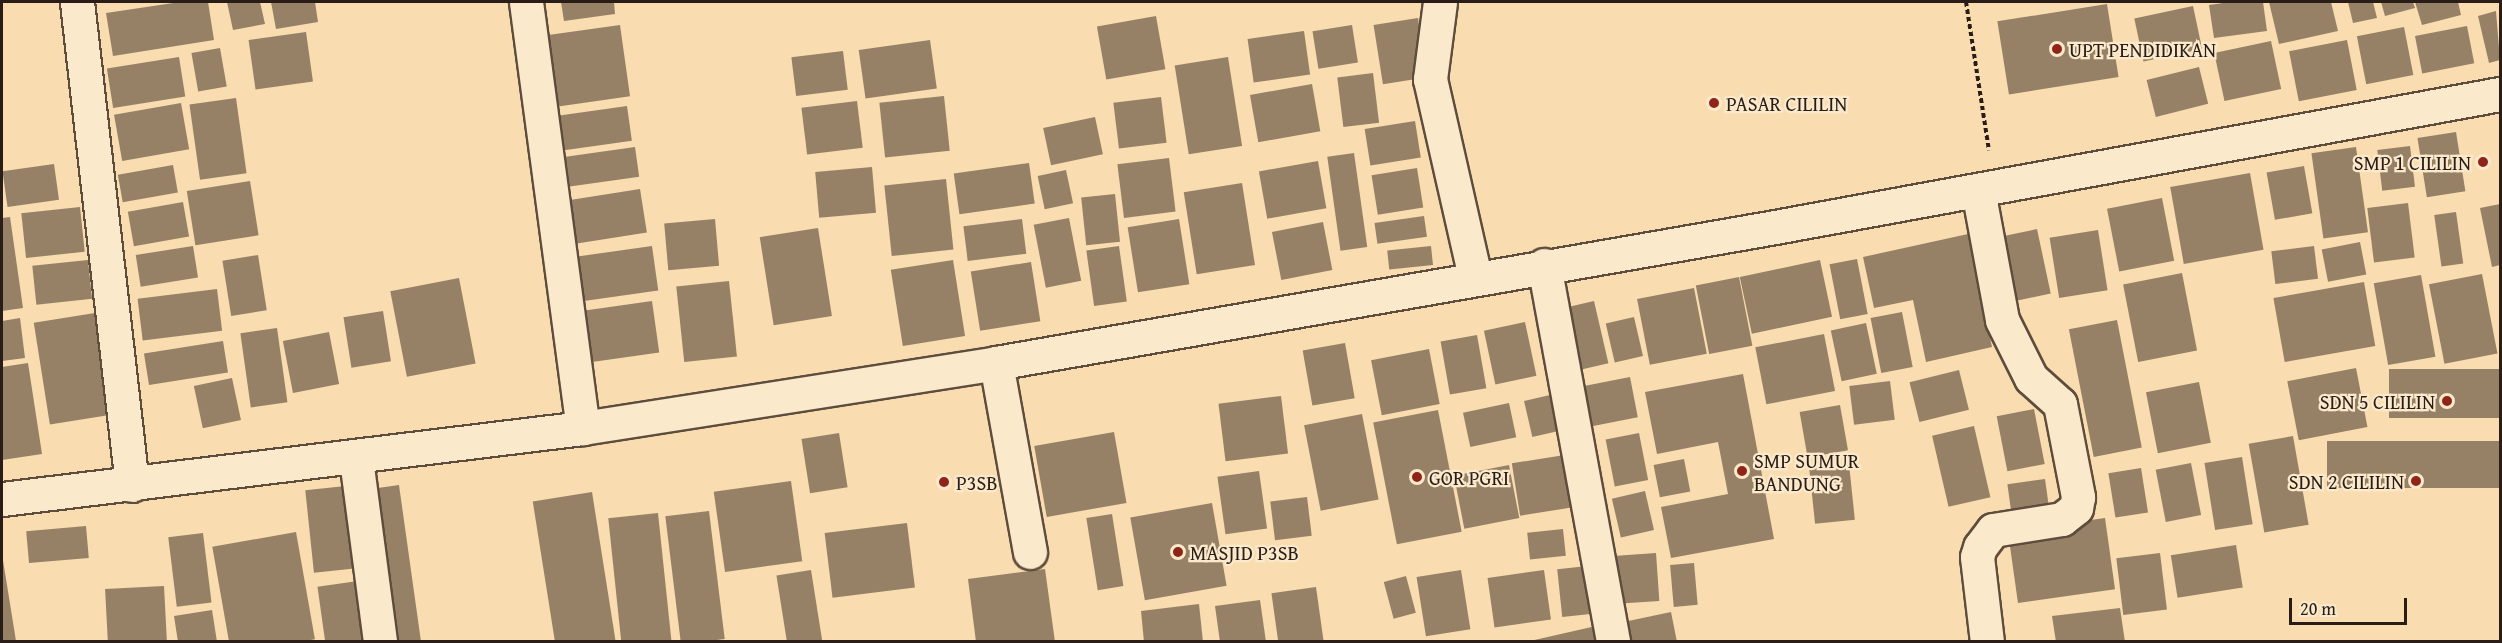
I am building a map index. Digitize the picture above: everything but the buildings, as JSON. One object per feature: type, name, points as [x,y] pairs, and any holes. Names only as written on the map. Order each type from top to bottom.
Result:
[{"type":"street","points":[[77,2],[132,485]]},
{"type":"street","points":[[526,2],[583,428]]},
{"type":"street","points":[[1440,2],[1430,79],[1475,277]]},
{"type":"street","points":[[2,499],[356,459],[583,428],[996,363],[1986,188],[2500,94]]},
{"type":"street","points":[[1986,188],[2002,320],[2031,378],[2060,404],[2078,497],[2076,508],[2062,519],[1993,530],[1980,547],[1977,557],[1987,642]]},
{"type":"street","points":[[1544,265],[1613,642]]},
{"type":"street","points":[[996,363],[1030,552]]},
{"type":"street","points":[[356,459],[380,642]]},
{"type":"path","points":[[1966,2],[1986,188]]},
{"type":"place","name":"UPT PENDIDIKAN","points":[[2057,49]]},
{"type":"place","name":"PASAR CILILIN","points":[[1714,103]]},
{"type":"place","name":"SMP 1 CILILIN","points":[[2483,162]]},
{"type":"place","name":"SDN 5 CILILIN","points":[[2447,401]]},
{"type":"place","name":"SMP SUMUR BANDUNG","points":[[1742,471]]},
{"type":"place","name":"GOR PGRI","points":[[1417,477]]},
{"type":"place","name":"SDN 2 CILILIN","points":[[2416,481]]},
{"type":"place","name":"P3SB","points":[[944,482]]},
{"type":"place","name":"MASJID P3SB","points":[[1178,552]]}]
